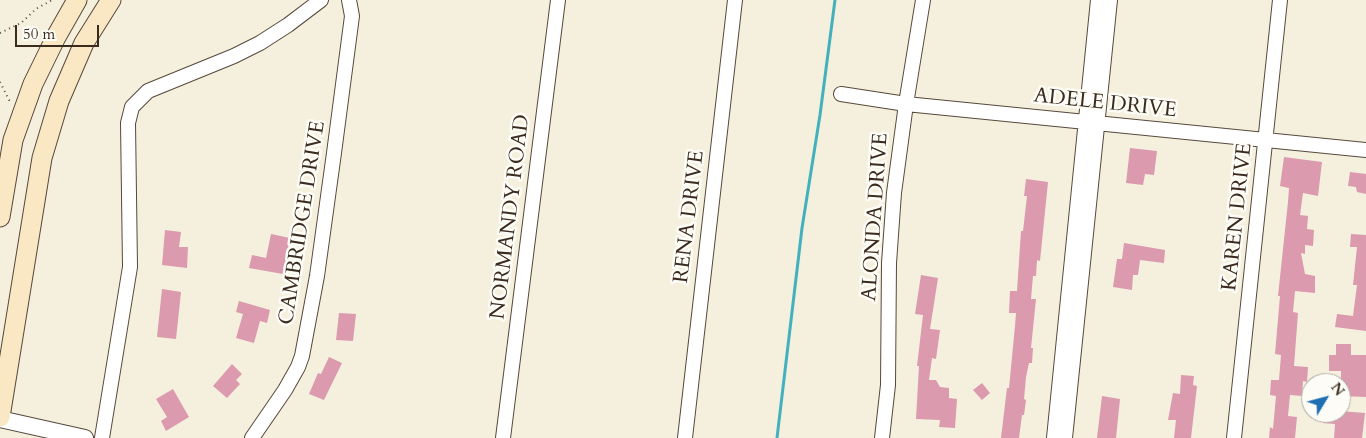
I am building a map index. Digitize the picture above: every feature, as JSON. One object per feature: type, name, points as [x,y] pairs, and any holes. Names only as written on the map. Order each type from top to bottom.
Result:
[{"type":"main road","points":[[0,217],[7,145],[33,84],[77,0]]},
{"type":"main road","points":[[0,418],[42,158],[59,101],[84,42],[111,0]]},
{"type":"street","points":[[102,438],[130,267],[128,123],[132,107],[148,91],[234,56],[260,43],[321,0]]},
{"type":"street","name":"CAMBRIDGE DRIVE","points":[[252,438],[286,390],[302,356],[317,276],[333,162],[352,16],[349,0]]},
{"type":"street","name":"NORMANDY ROAD","points":[[503,438],[558,0]]},
{"type":"street","name":"RENA DRIVE","points":[[685,438],[735,0]]},
{"type":"street","name":"ALONDA DRIVE","points":[[882,438],[888,385],[889,263],[894,193],[923,0]]},
{"type":"street","points":[[1065,438],[1092,122],[1098,0]]},
{"type":"street","points":[[1054,438],[1092,122],[1110,0]]},
{"type":"street","name":"KAREN DRIVE","points":[[1234,438],[1280,0]]},
{"type":"street","name":"ADELE DRIVE","points":[[840,94],[906,104],[1366,150]]},
{"type":"street","points":[[0,418],[85,438]]},
{"type":"path","points":[[0,33],[21,23],[36,9],[52,0]]},
{"type":"path","points":[[0,82],[9,100],[14,102]]},
{"type":"building","points":[[1130,148],[1157,151],[1154,175],[1145,174],[1143,185],[1126,183]]},
{"type":"building","points":[[1284,157],[1322,162],[1318,196],[1303,193],[1300,215],[1308,216],[1307,229],[1314,230],[1313,246],[1305,245],[1305,254],[1301,253],[1305,274],[1315,276],[1315,293],[1295,291],[1293,312],[1298,313],[1294,366],[1308,367],[1308,373],[1301,373],[1301,396],[1290,395],[1288,416],[1297,417],[1295,438],[1269,438],[1270,427],[1273,429],[1276,396],[1270,395],[1271,380],[1279,380],[1281,355],[1275,354],[1280,296],[1278,296],[1289,188],[1280,186]]},
{"type":"building","points":[[1350,172],[1366,174],[1366,194],[1357,192],[1356,187],[1348,186]]},
{"type":"building","points":[[1026,179],[1048,182],[1040,261],[1037,260],[1036,276],[1033,276],[1031,299],[1036,299],[1031,348],[1033,348],[1032,363],[1029,363],[1026,377],[1024,399],[1026,400],[1019,438],[1001,438],[1007,388],[1009,388],[1016,313],[1009,313],[1010,291],[1017,291],[1021,231],[1023,231],[1027,196],[1024,196]]},
{"type":"building","points":[[165,230],[181,232],[179,247],[188,247],[187,268],[162,265]]},
{"type":"building","points":[[271,234],[290,238],[283,274],[249,268],[252,255],[266,258]]},
{"type":"building","points":[[1351,234],[1366,235],[1366,331],[1335,327],[1337,314],[1353,316],[1357,285],[1353,285],[1357,247],[1350,247]]},
{"type":"building","points":[[1124,243],[1165,250],[1164,263],[1140,260],[1138,275],[1133,275],[1132,290],[1113,287],[1117,259],[1122,259]]},
{"type":"building","points":[[921,275],[938,278],[930,329],[940,330],[936,359],[932,358],[929,380],[936,380],[940,387],[949,388],[949,398],[957,399],[955,428],[939,427],[940,420],[916,419],[919,366],[917,366],[923,315],[915,314]]},
{"type":"building","points":[[162,289],[181,292],[176,339],[157,337]]},
{"type":"building","points":[[239,301],[270,310],[267,323],[260,321],[254,343],[236,338],[243,314],[236,312]]},
{"type":"building","points":[[339,313],[356,314],[353,341],[336,340]]},
{"type":"building","points":[[1336,344],[1351,344],[1351,355],[1366,355],[1366,397],[1351,396],[1351,373],[1329,371],[1329,355],[1336,355]]},
{"type":"building","points":[[329,357],[342,363],[324,400],[309,394],[318,373],[321,374]]},
{"type":"building","points":[[232,364],[242,374],[236,380],[240,384],[227,398],[213,386]]},
{"type":"building","points":[[1181,375],[1194,376],[1193,385],[1197,386],[1191,438],[1174,438],[1176,420],[1168,420],[1173,393],[1180,394]]},
{"type":"building","points":[[982,383],[990,393],[982,400],[973,390]]},
{"type":"building","points":[[173,389],[189,417],[166,431],[161,421],[167,417],[156,399]]},
{"type":"building","points":[[1102,396],[1120,399],[1116,438],[1097,438]]},
{"type":"building","points":[[1351,412],[1365,413],[1362,438],[1334,438],[1335,424],[1323,423],[1351,423]]},
{"type":"waterway","points":[[777,438],[802,228],[820,115],[835,0]]}]
